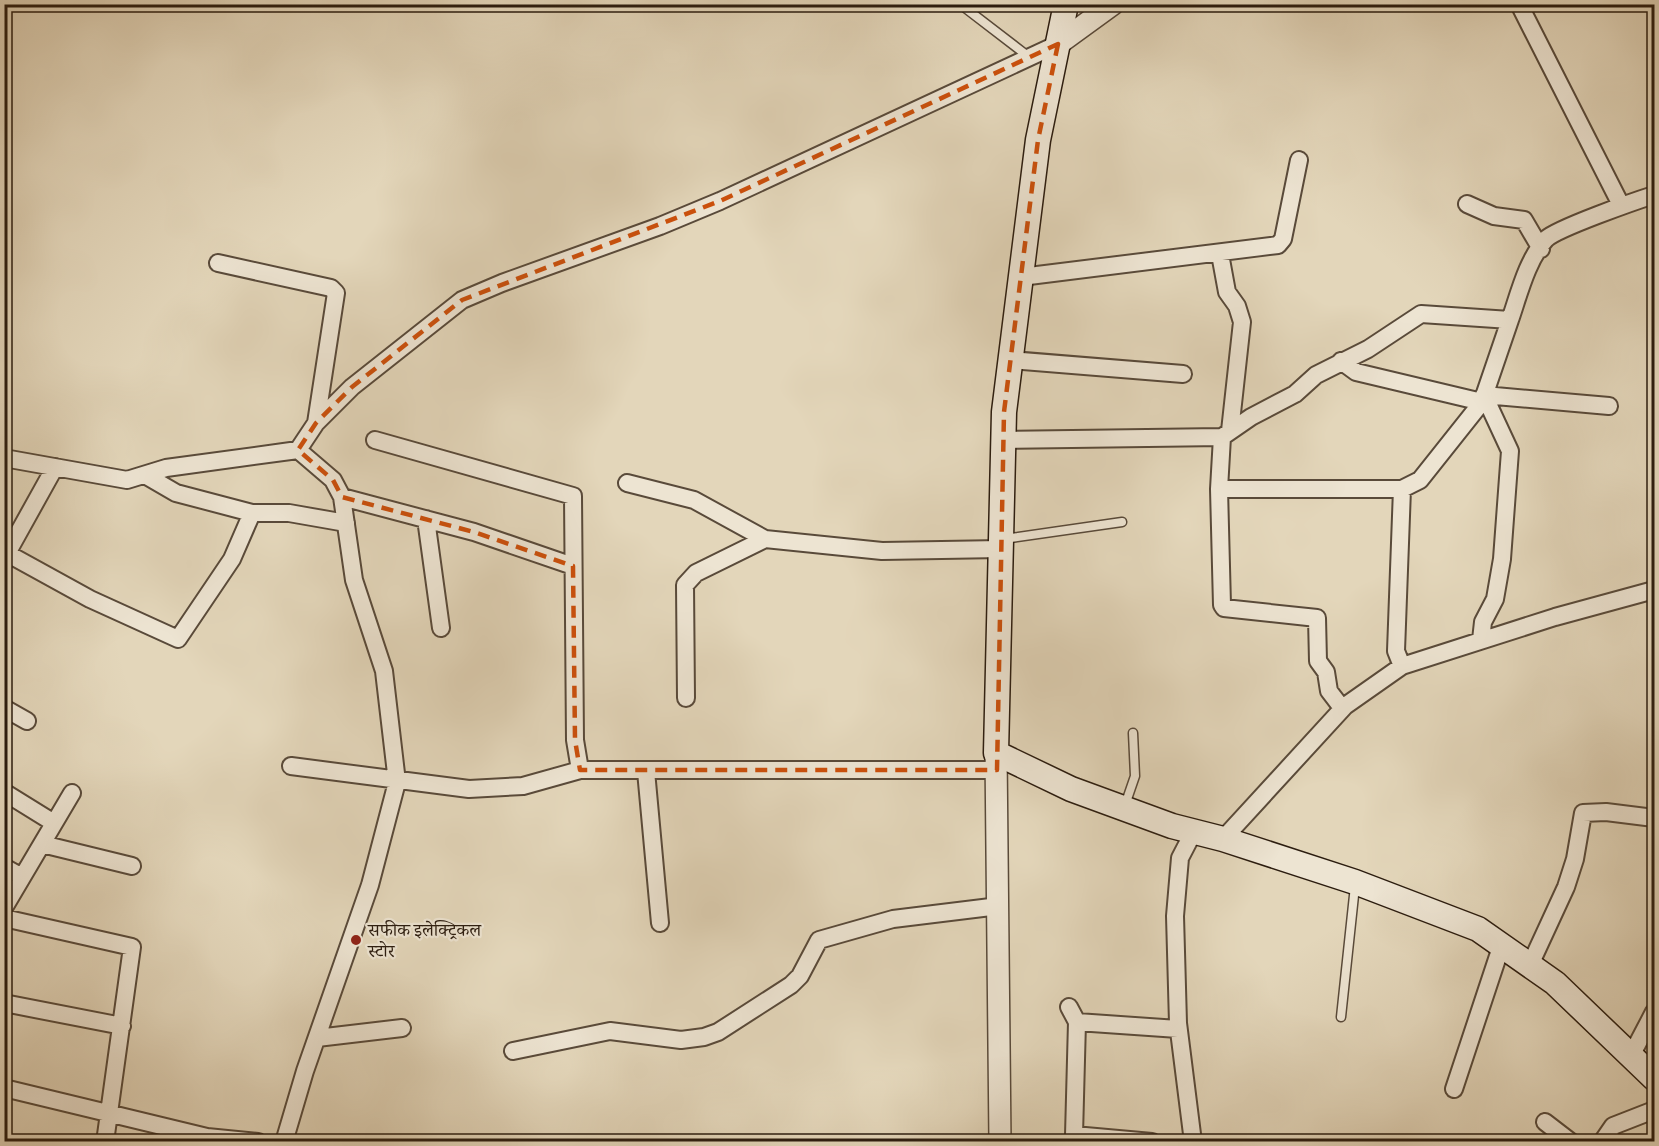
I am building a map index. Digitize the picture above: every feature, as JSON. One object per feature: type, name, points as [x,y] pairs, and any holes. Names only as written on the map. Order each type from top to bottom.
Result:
[{"type":"main road","points":[[1066,4],[1038,140],[1003,440],[997,762],[1124,808],[1355,882],[1478,930],[1502,944],[1555,983],[1654,1078]]},
{"type":"street","points":[[298,450],[316,423],[352,387],[462,300],[502,283],[660,226],[720,201],[1058,44],[1113,4]]},
{"type":"street","points":[[1519,4],[1622,205]]},
{"type":"street","points":[[1021,277],[1220,254],[1281,243],[1299,160]]},
{"type":"street","points":[[1219,489],[1402,489],[1420,480],[1483,398],[1528,271],[1547,238],[1622,205],[1654,195]]},
{"type":"street","points":[[1467,204],[1494,216],[1524,220],[1541,249]]},
{"type":"street","points":[[1220,254],[1227,292],[1237,306],[1242,322],[1219,489],[1223,606],[1317,618],[1318,661],[1326,672],[1329,692],[1342,708]]},
{"type":"street","points":[[218,263],[331,288],[336,293],[316,423]]},
{"type":"street","points":[[1003,440],[1226,434],[1251,417],[1295,394],[1316,375],[1368,349],[1421,314],[1510,320]]},
{"type":"street","points":[[1011,360],[1183,374]]},
{"type":"street","points":[[1341,361],[1356,372],[1483,398],[1609,406]]},
{"type":"street","points":[[1481,640],[1483,622],[1494,599],[1502,559],[1510,451],[1483,398]]},
{"type":"street","points":[[375,440],[570,494],[575,500],[573,566],[575,740],[580,770]]},
{"type":"street","points":[[4,458],[122,480],[166,468],[298,450],[333,480],[342,497],[354,580],[384,671],[398,782],[370,885],[317,1038],[288,1141]]},
{"type":"street","points":[[55,467],[10,548],[10,555],[90,599],[175,639],[181,638],[232,559],[252,513]]},
{"type":"street","points":[[145,475],[176,493],[252,513],[289,513],[346,523]]},
{"type":"street","points":[[627,483],[694,500],[765,539],[882,551],[1001,544]]},
{"type":"street","points":[[1402,489],[1396,651],[1402,666]]},
{"type":"street","points":[[342,497],[474,532],[573,566]]},
{"type":"street","points":[[426,519],[441,628]]},
{"type":"street","points":[[686,698],[685,585],[696,573],[765,539]]},
{"type":"street","points":[[1223,839],[1342,708],[1402,666],[1555,617],[1654,590]]},
{"type":"street","points":[[4,708],[27,721]]},
{"type":"street","points":[[291,766],[398,782],[459,788],[518,786],[580,770],[646,771],[997,762],[1000,1142]]},
{"type":"street","points":[[646,771],[660,922]]},
{"type":"street","points":[[4,792],[54,823]]},
{"type":"street","points":[[4,908],[72,793]]},
{"type":"street","points":[[1530,964],[1566,887],[1575,859],[1583,813],[1606,812],[1654,818]]},
{"type":"street","points":[[1193,1142],[1178,1029],[1174,916],[1180,858],[1194,831]]},
{"type":"street","points":[[42,843],[132,866]]},
{"type":"street","points":[[4,867],[22,877]]},
{"type":"street","points":[[513,1051],[610,1031],[681,1040],[704,1037],[726,1027],[791,985],[800,976],[819,940],[893,919],[999,906]]},
{"type":"street","points":[[4,918],[136,940],[105,1142]]},
{"type":"street","points":[[1454,1089],[1502,944]]},
{"type":"street","points":[[4,1003],[122,1026]]},
{"type":"street","points":[[1631,1056],[1654,1012]]},
{"type":"street","points":[[1152,1142],[1074,1135],[1073,1015],[1178,1029]]},
{"type":"street","points":[[317,1038],[402,1028]]},
{"type":"street","points":[[4,1088],[207,1137],[258,1142]]},
{"type":"street","points":[[1602,1142],[1613,1126],[1654,1110]]},
{"type":"street","points":[[1545,1122],[1571,1142]]},
{"type":"lane","points":[[960,4],[1030,57]]},
{"type":"lane","points":[[1001,544],[1122,522]]},
{"type":"lane","points":[[1124,808],[1135,776],[1133,734]]},
{"type":"lane","points":[[1341,1017],[1355,882]]},
{"type":"highlighted area","points":[[1058,44],[1038,140],[1004,412],[997,770],[580,770],[575,740],[573,566],[474,532],[342,497],[333,480],[298,450],[316,423],[352,387],[462,300],[720,201]]},
{"type":"place","name":"सफीक इलेक्ट्रिकल स्टोर","points":[[356,940]]}]
